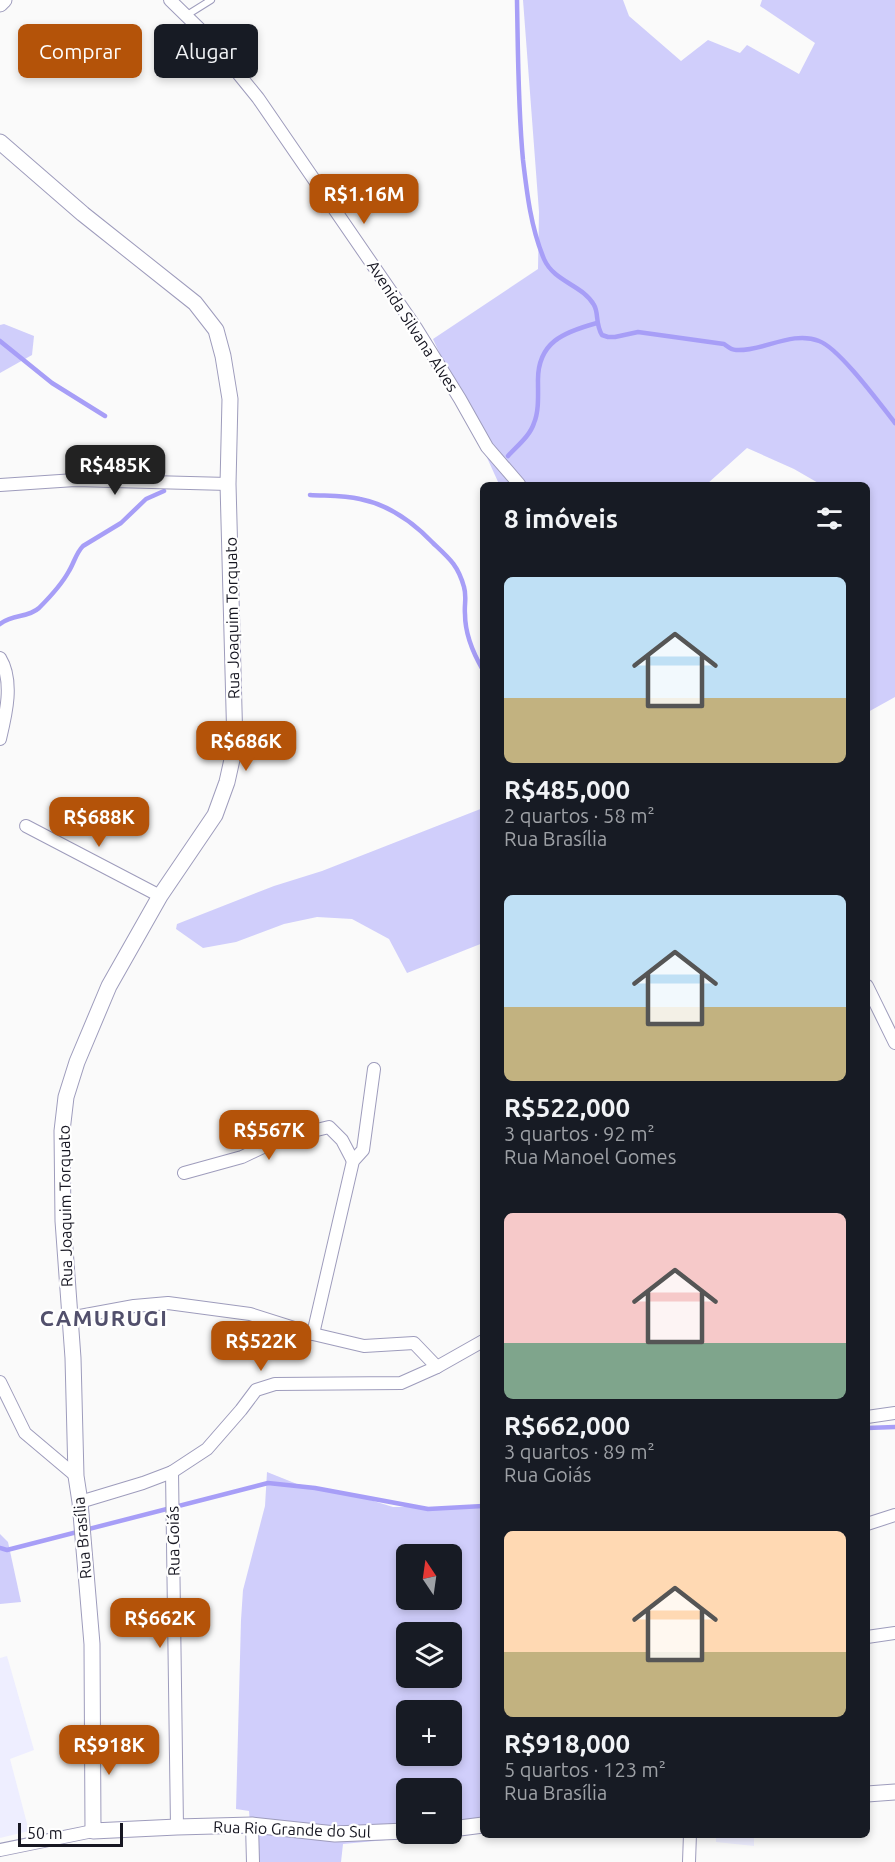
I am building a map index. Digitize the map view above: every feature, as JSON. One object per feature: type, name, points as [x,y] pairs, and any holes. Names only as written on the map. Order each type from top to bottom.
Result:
[{"type":"street","points":[[0,4],[4,0]]},
{"type":"street","name":"Avenida Silvana Alves","points":[[170,0],[211,40],[258,98],[416,328],[487,447],[517,482]]},
{"type":"street","name":"Rua Joaquim Torquato","points":[[0,142],[83,214],[195,303],[216,330],[230,399],[228,484],[235,747],[227,782],[215,815],[159,896],[109,986],[77,1062],[66,1097],[62,1131],[62,1210],[73,1358],[76,1476]]},
{"type":"street","points":[[0,485],[75,480],[228,484]]},
{"type":"street","points":[[0,658],[8,687],[0,740]]},
{"type":"street","points":[[26,826],[159,896]]},
{"type":"street","points":[[870,992],[895,1043]]},
{"type":"street","points":[[313,1334],[353,1161],[363,1150],[374,1069]]},
{"type":"street","points":[[184,1173],[242,1157],[280,1138],[329,1127],[342,1140],[353,1161]]},
{"type":"street","points":[[69,1318],[134,1306],[168,1303],[250,1314],[313,1334],[364,1346],[414,1343],[437,1367]]},
{"type":"street","points":[[80,1502],[172,1472],[207,1449],[242,1410],[256,1390],[275,1383],[401,1383],[437,1367],[480,1343]]},
{"type":"street","name":"Rua Brasília","points":[[0,1382],[25,1433],[76,1476],[92,1644],[93,1831]]},
{"type":"street","points":[[870,1417],[895,1413]]},
{"type":"street","name":"Rua Goiás","points":[[172,1472],[177,1827]]},
{"type":"street","points":[[870,1523],[895,1515]]},
{"type":"street","points":[[870,1638],[895,1634]]},
{"type":"street","points":[[870,1794],[895,1792]]},
{"type":"street","points":[[252,1825],[253,1862]]},
{"type":"street","name":"Rua Rio Grande do Sul","points":[[0,1850],[93,1831],[177,1827],[252,1825],[335,1834],[396,1831]]},
{"type":"street","points":[[462,1828],[480,1825]]},
{"type":"street","points":[[689,1862],[690,1838]]},
{"type":"lane","points":[[186,16],[211,0]]},
{"type":"shaded area","points":[[523,0],[623,0],[629,16],[681,61],[708,40],[740,53],[747,45],[799,74],[815,43],[760,6],[762,0],[895,0],[895,697],[870,711],[870,482],[817,482],[747,448],[709,482],[498,482],[433,339],[538,269],[539,212]]},
{"type":"shaded area","points":[[4,324],[34,336],[32,355],[0,373],[0,325]]},
{"type":"shaded area","points":[[480,809],[480,944],[407,973],[389,939],[352,919],[317,917],[284,924],[236,942],[203,948],[176,929],[177,924],[274,886],[322,871]]},
{"type":"shaded area","points":[[267,1472],[297,1484],[393,1507],[480,1505],[480,1831],[462,1833],[462,1778],[396,1778],[396,1839],[343,1844],[341,1862],[253,1862],[249,1811],[236,1809],[243,1590],[265,1506]]},
{"type":"shaded area","points":[[0,1534],[8,1542],[21,1602],[0,1604]]},
{"type":"shaded area","points":[[7,1656],[34,1750],[10,1759],[29,1831],[0,1838],[0,1658]]},
{"type":"shaded area","points":[[716,1838],[754,1838],[754,1846],[716,1842]]},
{"type":"waterway","points":[[517,0],[521,140],[528,198],[536,235],[549,267],[589,298],[594,305],[598,327],[602,335],[615,337],[638,332],[724,344],[736,350],[746,350],[798,338],[819,341],[848,365],[895,423]]},
{"type":"waterway","points":[[508,456],[526,437],[536,418],[539,368],[548,348],[564,335],[597,323]]},
{"type":"waterway","points":[[0,341],[52,383],[105,416]]},
{"type":"waterway","points":[[0,624],[39,608],[63,580],[83,546],[121,523],[146,499],[164,491]]},
{"type":"waterway","points":[[310,495],[342,496],[381,505],[409,521],[444,553],[456,567],[462,579],[468,636],[480,664]]},
{"type":"waterway","points":[[870,1428],[895,1427]]},
{"type":"waterway","points":[[0,1548],[7,1550],[268,1483],[315,1488],[428,1509],[480,1506]]},
{"type":"district","name":"CAMURUGI","points":[[104,1317]]}]
